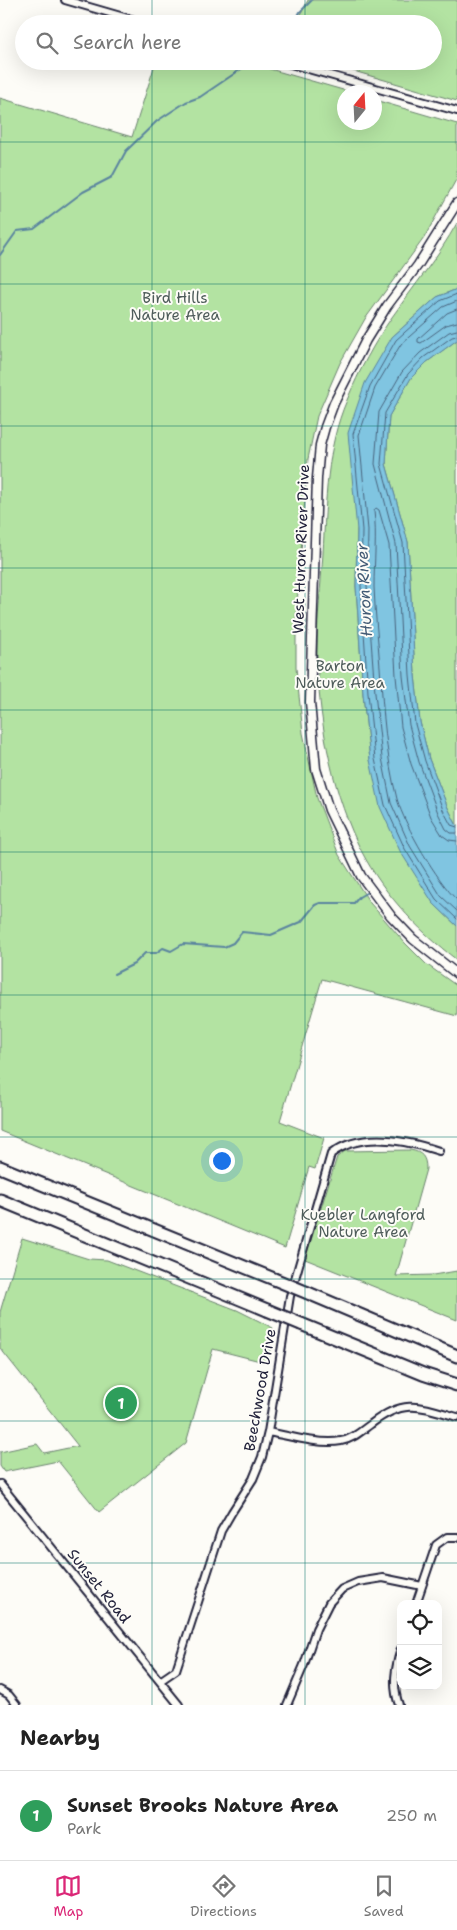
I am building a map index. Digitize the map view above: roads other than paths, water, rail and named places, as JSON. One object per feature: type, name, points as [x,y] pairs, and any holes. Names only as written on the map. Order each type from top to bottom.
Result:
[{"type":"highway","points":[[0,1167],[457,1356]]},
{"type":"highway","points":[[0,1200],[423,1374],[457,1385]]},
{"type":"street","points":[[65,0],[117,15]]},
{"type":"street","points":[[312,70],[457,111]]},
{"type":"street","name":"West Huron River Drive","points":[[457,203],[418,265],[366,340],[334,403],[325,427],[320,446],[317,478],[310,702],[316,769],[329,810],[361,876],[392,916],[413,939],[457,974]]},
{"type":"street","name":"Beechwood Drive","points":[[160,1681],[176,1670],[221,1532],[253,1479],[268,1432],[290,1296],[327,1162],[331,1154],[340,1147],[359,1141],[397,1140],[439,1151]]},
{"type":"street","points":[[268,1432],[340,1442],[353,1438],[378,1418],[401,1407],[423,1406],[457,1417]]},
{"type":"street","name":"Sunset Road","points":[[0,1484],[179,1705]]},
{"type":"street","points":[[417,1600],[436,1545],[447,1537],[457,1537]]},
{"type":"street","points":[[287,1705],[304,1665],[316,1629],[329,1604],[342,1589],[358,1582],[383,1578],[422,1586]]},
{"type":"street","points":[[397,1665],[395,1673],[396,1697],[399,1705]]},
{"type":"street","points":[[0,1690],[9,1695],[17,1705]]},
{"type":"water","name":"Huron River","points":[[457,289],[457,340],[427,362],[411,378],[389,416],[386,464],[408,542],[415,675],[420,722],[429,759],[457,826],[457,926],[433,903],[400,851],[380,807],[370,760],[363,694],[356,586],[357,530],[348,433],[365,383],[392,337],[437,297]]},
{"type":"waterway","points":[[298,15],[312,0]]},
{"type":"waterway","points":[[0,255],[17,231],[34,229],[83,192],[112,177],[126,151],[157,121],[186,102],[200,97],[240,70]]},
{"type":"waterway","points":[[114,974],[134,964],[145,953],[156,953],[163,948],[171,951],[183,944],[224,947],[233,943],[242,932],[271,935],[301,922],[315,905],[320,903],[354,903],[366,893]]},
{"type":"place","name":"Sunset Brooks Nature Area","points":[[121,1403]]},
{"type":"park label","name":"Bird Hills Nature Area","points":[[175,306]]},
{"type":"park label","name":"Barton Nature Area","points":[[340,674]]},
{"type":"park label","name":"Kuebler Langford Nature Area","points":[[363,1224]]}]
